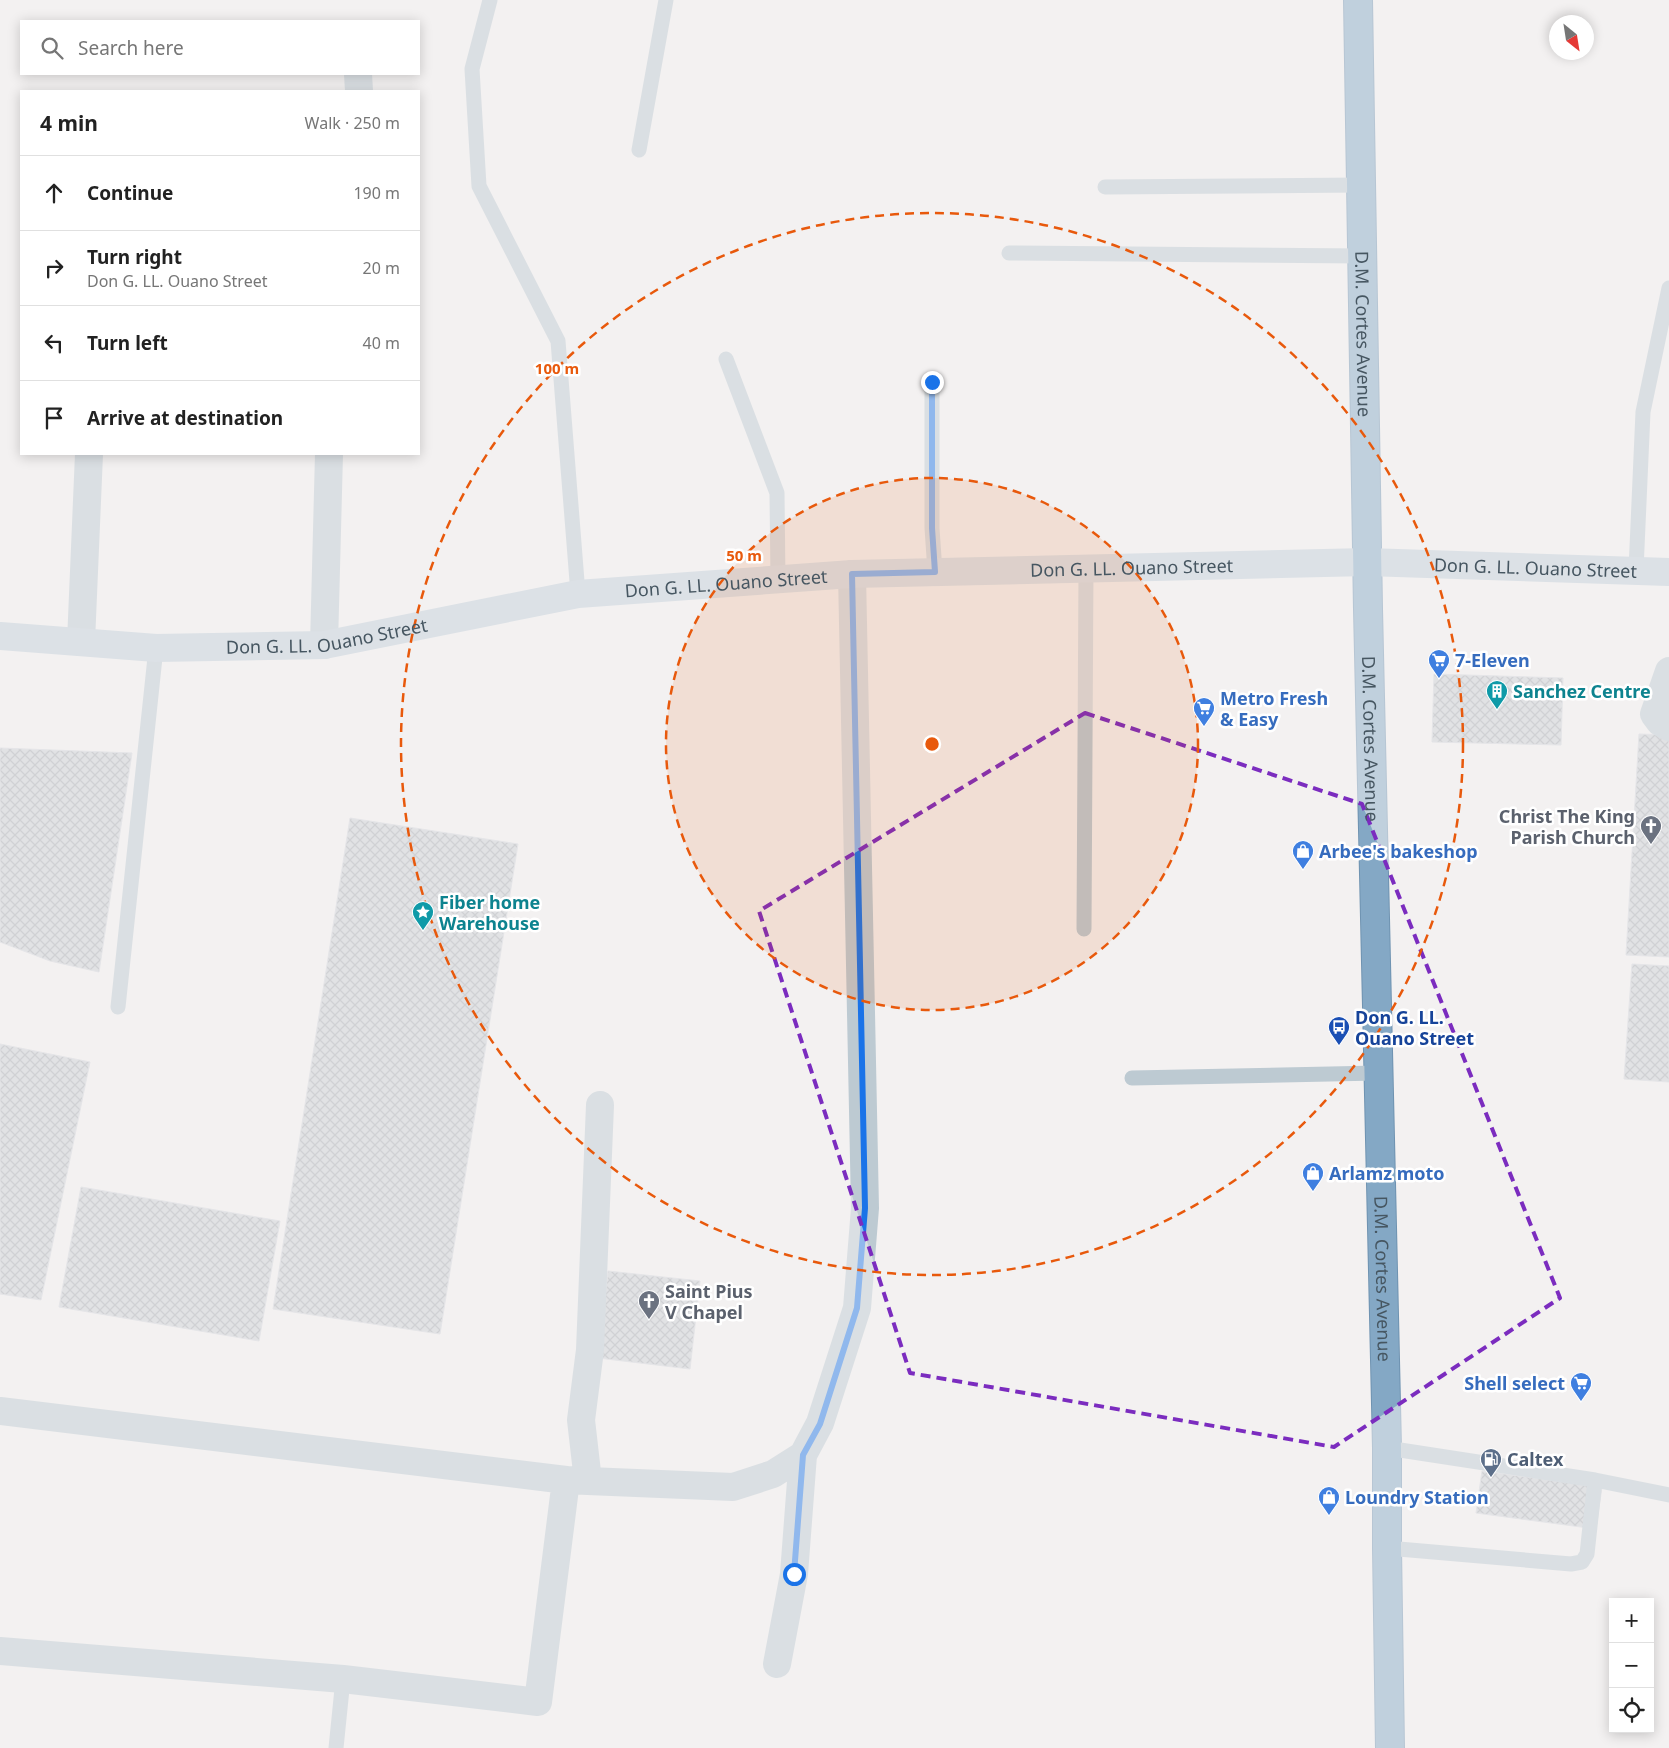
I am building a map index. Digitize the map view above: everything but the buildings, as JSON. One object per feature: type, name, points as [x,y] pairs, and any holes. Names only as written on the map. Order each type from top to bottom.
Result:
[{"type":"highway","name":"D.M. Cortes Avenue","points":[[1358,0],[1367,562],[1387,1448],[1390,1748]]},
{"type":"street","points":[[358,75],[359,90]]},
{"type":"street","points":[[81,642],[89,455]]},
{"type":"street","points":[[324,644],[329,455]]},
{"type":"street","name":"Don G. LL. Ouano Street","points":[[0,636],[156,648],[324,644],[578,594],[852,574],[1367,562],[1669,572]]},
{"type":"street","points":[[778,1664],[794,1574],[803,1455],[820,1424],[857,1308],[865,1208],[852,574]]},
{"type":"street","points":[[1668,673],[1669,706]]},
{"type":"street","points":[[1668,673],[1654,714],[1660,722],[1669,727]]},
{"type":"street","points":[[0,1650],[343,1679],[538,1702],[577,1480],[581,1420],[590,1350],[600,1105]]},
{"type":"street","points":[[0,1411],[577,1480],[733,1487],[773,1474],[803,1455]]},
{"type":"lane","points":[[490,0],[472,69],[479,186],[558,341],[578,594]]},
{"type":"lane","points":[[639,150],[666,0]]},
{"type":"lane","points":[[1106,187],[1362,185]]},
{"type":"lane","points":[[1009,253],[1363,256]]},
{"type":"lane","points":[[1636,570],[1643,412],[1669,288]]},
{"type":"lane","points":[[726,359],[777,493],[778,580]]},
{"type":"lane","points":[[932,382],[932,528],[935,572]]},
{"type":"lane","points":[[1084,930],[1086,568]]},
{"type":"lane","points":[[118,1007],[156,648]]},
{"type":"lane","points":[[1132,1078],[1378,1073]]},
{"type":"lane","points":[[1387,1448],[1595,1480],[1669,1495]]},
{"type":"lane","points":[[1387,1548],[1571,1564],[1582,1562],[1587,1554],[1595,1480]]},
{"type":"lane","points":[[336,1748],[343,1679]]},
{"type":"highlighted area","points":[[1085,713],[1362,804],[1560,1298],[1334,1447],[910,1373],[759,911]]},
{"type":"place","name":"7-Eleven","points":[[1439,679]]},
{"type":"place","name":"Sanchez Centre","points":[[1497,710]]},
{"type":"place","name":"Metro Fresh & Easy","points":[[1204,727]]},
{"type":"place","name":"Christ The King Parish Church","points":[[1651,845]]},
{"type":"place","name":"Arbee's bakeshop","points":[[1303,870]]},
{"type":"place","name":"Fiber home Warehouse","points":[[423,931]]},
{"type":"place","name":"Don G. LL. Ouano Street","points":[[1339,1046]]},
{"type":"place","name":"Arlamz moto","points":[[1313,1192]]},
{"type":"place","name":"Saint Pius V Chapel","points":[[649,1320]]},
{"type":"place","name":"Shell select","points":[[1581,1402]]},
{"type":"place","name":"Caltex","points":[[1491,1478]]},
{"type":"place","name":"Loundry Station","points":[[1329,1516]]},
{"type":"route","points":[[794,1574],[803,1455],[820,1424],[857,1308],[865,1208],[852,574],[935,572],[932,528],[932,382]]}]
